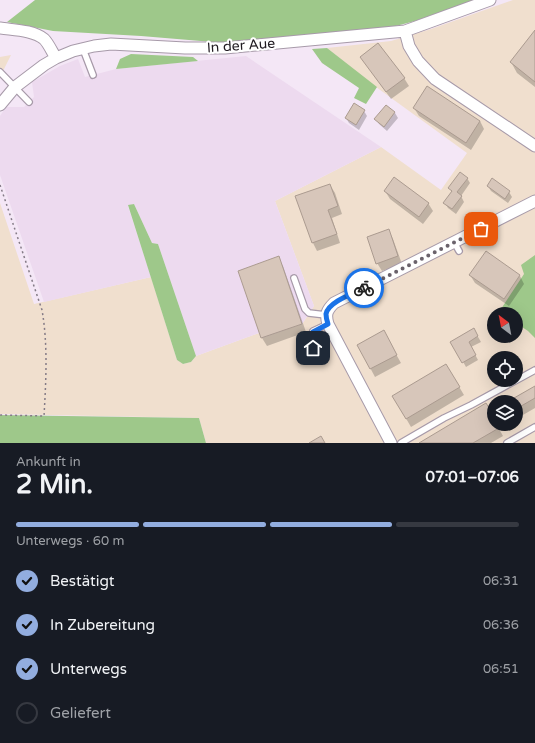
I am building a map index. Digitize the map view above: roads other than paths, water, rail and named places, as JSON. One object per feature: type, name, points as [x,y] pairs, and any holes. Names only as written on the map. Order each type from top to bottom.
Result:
[{"type":"street","name":"In der Aue","points":[[0,104],[15,87],[33,72],[56,58],[83,49],[111,44],[185,48],[225,48],[405,31],[490,0]]},
{"type":"street","points":[[0,28],[32,33],[43,39],[50,47],[56,58]]},
{"type":"street","points":[[405,31],[409,46],[422,65],[435,79],[473,100],[523,133],[535,146]]},
{"type":"street","points":[[391,443],[327,320],[328,308],[332,301],[370,289],[456,247],[535,201]]},
{"type":"lane","points":[[83,49],[93,75]]},
{"type":"lane","points":[[0,72],[29,102]]},
{"type":"lane","points":[[294,278],[309,313],[327,320],[313,332],[310,339],[313,348]]},
{"type":"lane","points":[[401,443],[444,418],[535,370]]},
{"type":"lane","points":[[507,443],[535,427]]}]
